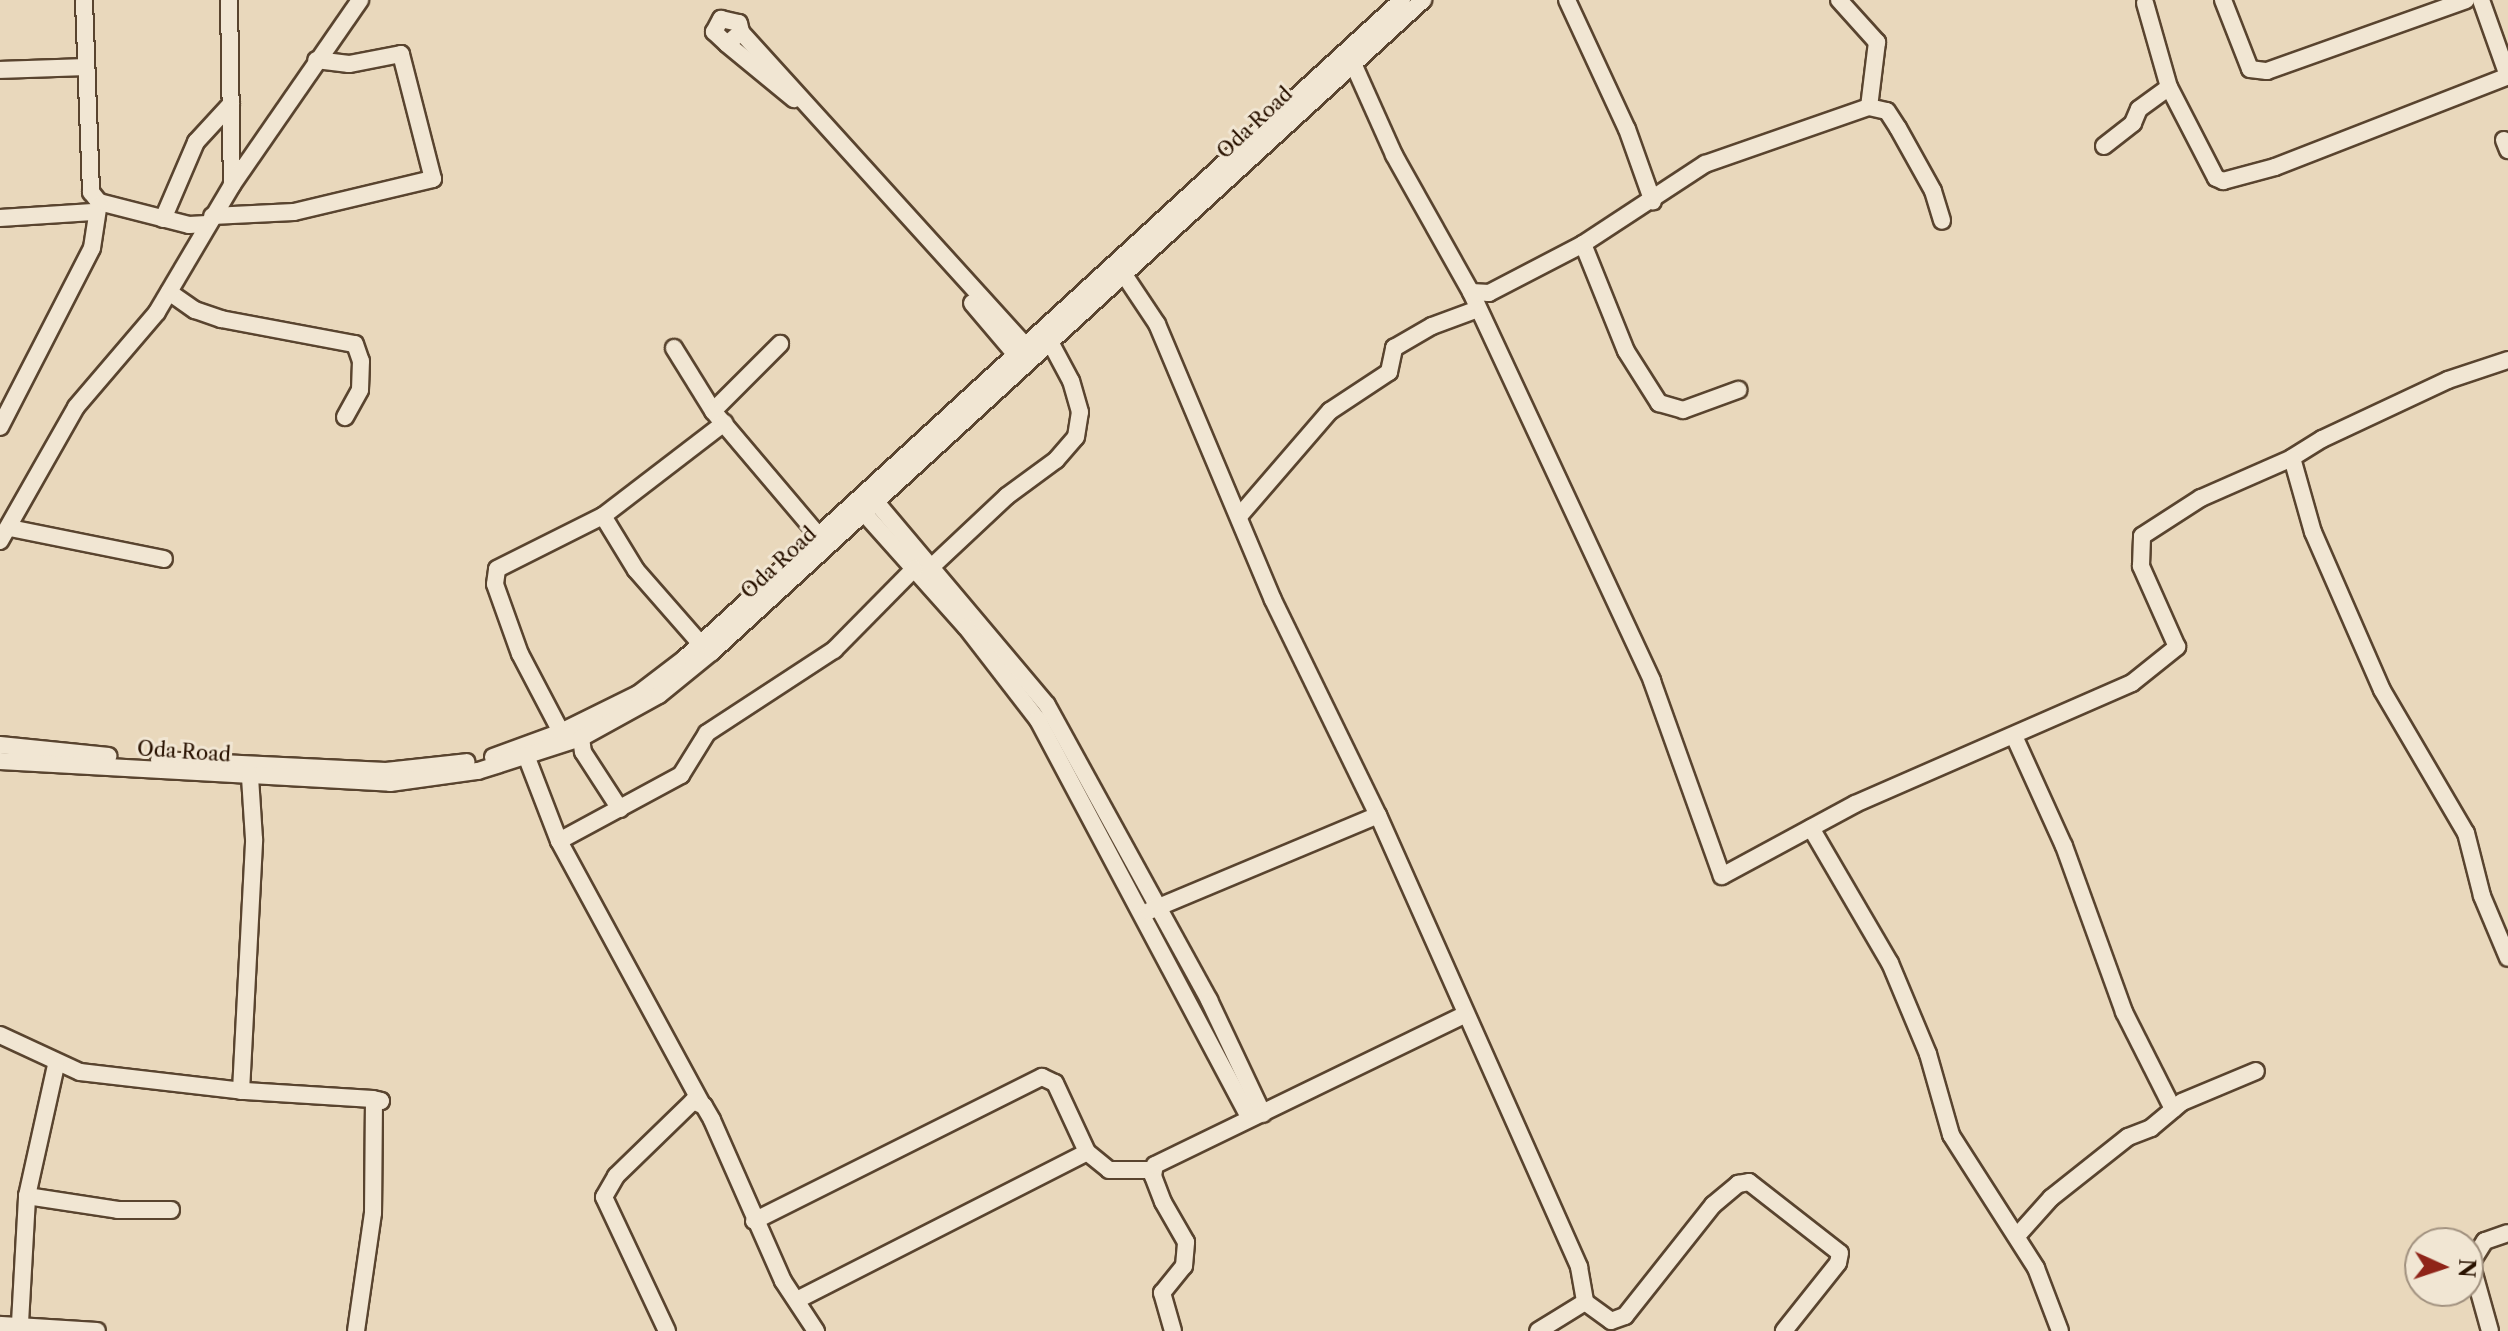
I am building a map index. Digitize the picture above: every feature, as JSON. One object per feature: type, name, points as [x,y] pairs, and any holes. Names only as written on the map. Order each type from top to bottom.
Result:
[{"type":"street","points":[[0,427],[92,248],[96,207],[91,192],[84,0]]},
{"type":"street","points":[[229,0],[232,185]]},
{"type":"street","points":[[164,559],[5,534],[76,407],[169,292],[193,245],[232,185],[360,0]]},
{"type":"street","name":"Oda Road","points":[[0,761],[390,783],[527,758],[581,738],[659,695],[870,508],[971,407],[1021,350],[1402,0]]},
{"type":"street","name":"Oda Road","points":[[0,745],[146,760],[386,771],[491,757],[561,732],[638,694],[700,643],[818,535],[1049,340],[1352,61],[1423,0]]},
{"type":"street","points":[[1567,0],[1627,129],[1653,202]]},
{"type":"street","points":[[1839,0],[1877,42],[1869,107]]},
{"type":"street","points":[[2223,0],[2250,69],[2267,71],[2466,0]]},
{"type":"street","points":[[2149,1],[2169,87],[2216,178],[2231,183],[2508,76],[2481,0]]},
{"type":"street","points":[[832,135],[803,107],[716,36],[717,22],[736,19],[741,32],[832,135],[908,224],[1021,350]]},
{"type":"street","points":[[727,44],[741,32]]},
{"type":"street","points":[[0,218],[96,207],[189,225],[294,212],[433,179],[435,172],[401,54],[349,64],[316,60]]},
{"type":"street","points":[[1352,61],[1394,155],[1471,292],[1652,681],[1722,876],[1811,828],[2132,683],[2177,647],[2141,566],[2142,536],[2201,498],[2292,458],[2322,439],[2448,380],[2508,360]]},
{"type":"street","points":[[0,70],[86,67]]},
{"type":"street","points":[[2104,146],[2133,123],[2139,109],[2169,87]]},
{"type":"street","points":[[163,219],[183,166],[206,131],[231,104]]},
{"type":"street","points":[[1471,292],[1489,293],[1583,244],[1653,202],[1705,164],[1869,107],[1887,111],[1898,128],[1933,191],[1942,221]]},
{"type":"street","points":[[206,131],[232,136]]},
{"type":"street","points":[[189,225],[193,245]]},
{"type":"street","points":[[1583,244],[1626,351],[1659,403],[1683,410],[1738,390]]},
{"type":"street","points":[[1123,273],[1157,324],[1241,514],[1273,600],[1378,815],[1464,1015],[1579,1267],[1585,1302],[1611,1321],[1625,1316],[1713,1205],[1738,1184],[1749,1182],[1840,1253],[1838,1263],[1784,1331]]},
{"type":"street","points":[[169,292],[195,310],[221,319],[355,344],[361,361],[360,390],[345,417]]},
{"type":"street","points":[[1241,514],[1330,411],[1389,372],[1394,348],[1432,326],[1478,309]]},
{"type":"street","points":[[559,841],[681,775],[691,753],[727,718],[834,650],[1007,496],[1056,460],[1076,437],[1080,412],[1071,381],[1049,340]]},
{"type":"street","points":[[561,732],[520,654],[494,578],[497,569],[603,516],[718,417],[780,344]]},
{"type":"street","points":[[674,348],[718,417],[818,535]]},
{"type":"street","points":[[2292,458],[2313,532],[2382,690],[2466,833],[2482,896],[2508,958]]},
{"type":"street","points":[[870,508],[922,571],[1022,672],[1256,1116]]},
{"type":"street","points":[[603,516],[636,570],[700,643]]},
{"type":"street","points":[[2014,736],[2064,846],[2124,1012],[2173,1109]]},
{"type":"street","points":[[581,738],[583,752],[620,809]]},
{"type":"street","points":[[527,758],[559,841],[701,1103],[783,1281],[799,1299],[816,1331]]},
{"type":"street","points":[[241,1091],[254,839],[250,777]]},
{"type":"street","points":[[1150,910],[1378,815]]},
{"type":"street","points":[[1811,828],[1890,963],[1928,1054],[1951,1135],[2017,1236],[2060,1331]]},
{"type":"street","points":[[1153,1170],[1159,1162],[1464,1015]]},
{"type":"street","points":[[0,1035],[56,1065],[241,1091],[373,1099],[381,1101],[374,1100],[373,1213],[356,1331]]},
{"type":"street","points":[[20,1323],[27,1196],[56,1065]]},
{"type":"street","points":[[2017,1236],[2094,1162],[2173,1109],[2256,1071]]},
{"type":"street","points":[[754,1221],[1042,1077],[1055,1083],[1087,1152],[1109,1170],[1153,1170]]},
{"type":"street","points":[[667,1331],[604,1197],[616,1176],[685,1104],[701,1103]]},
{"type":"street","points":[[799,1299],[1087,1152]]},
{"type":"street","points":[[1153,1170],[1163,1202],[1186,1242],[1184,1266],[1162,1293],[1173,1331]]},
{"type":"street","points":[[27,1196],[118,1210],[171,1210]]},
{"type":"street","points":[[2490,1331],[2471,1263],[2485,1241],[2508,1233]]},
{"type":"street","points":[[1538,1331],[1585,1302]]},
{"type":"street","points":[[0,1325],[20,1323],[97,1331]]}]
